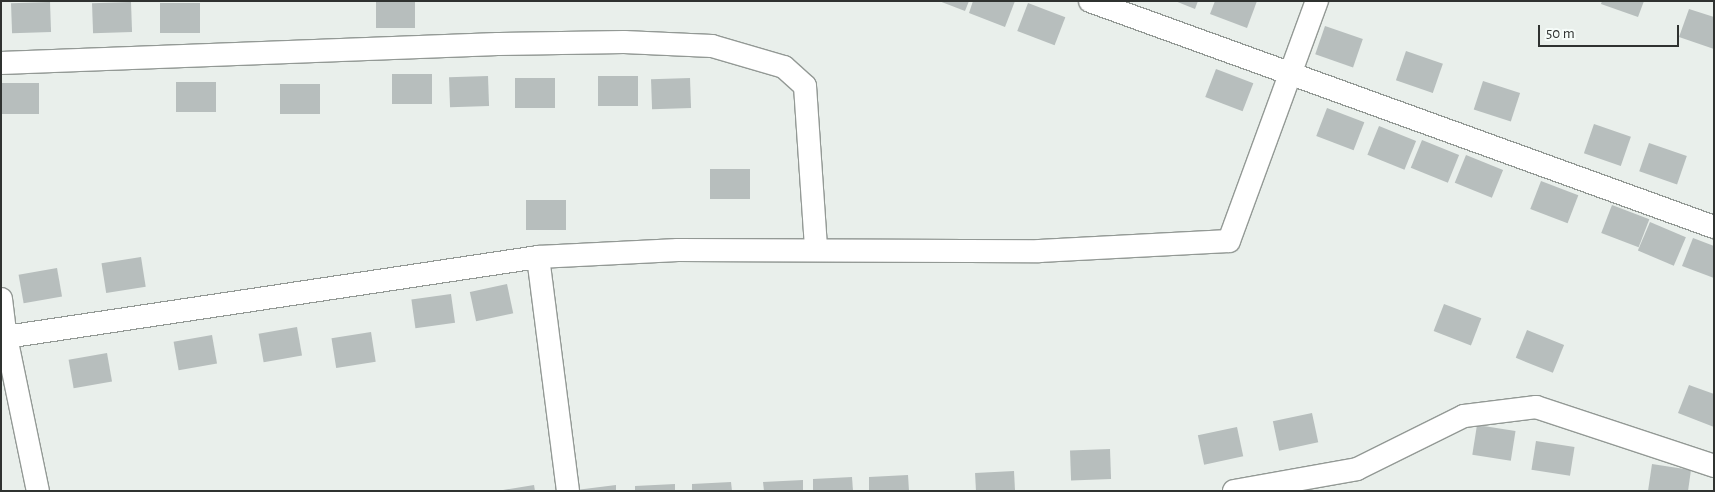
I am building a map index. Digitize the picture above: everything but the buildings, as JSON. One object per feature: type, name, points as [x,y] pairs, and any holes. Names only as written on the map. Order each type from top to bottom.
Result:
[{"type":"street","points":[[1090,1],[1714,227]]},
{"type":"street","points":[[6,337],[538,257],[678,250],[1039,250],[1230,241],[1293,73],[1317,1]]},
{"type":"street","points":[[1,64],[498,44],[624,42],[712,46],[784,67],[805,86],[816,249]]},
{"type":"street","points":[[538,257],[568,491]]},
{"type":"street","points":[[1,299],[6,337],[38,491]]},
{"type":"street","points":[[1234,491],[1357,469],[1464,416],[1536,407],[1714,466]]}]
